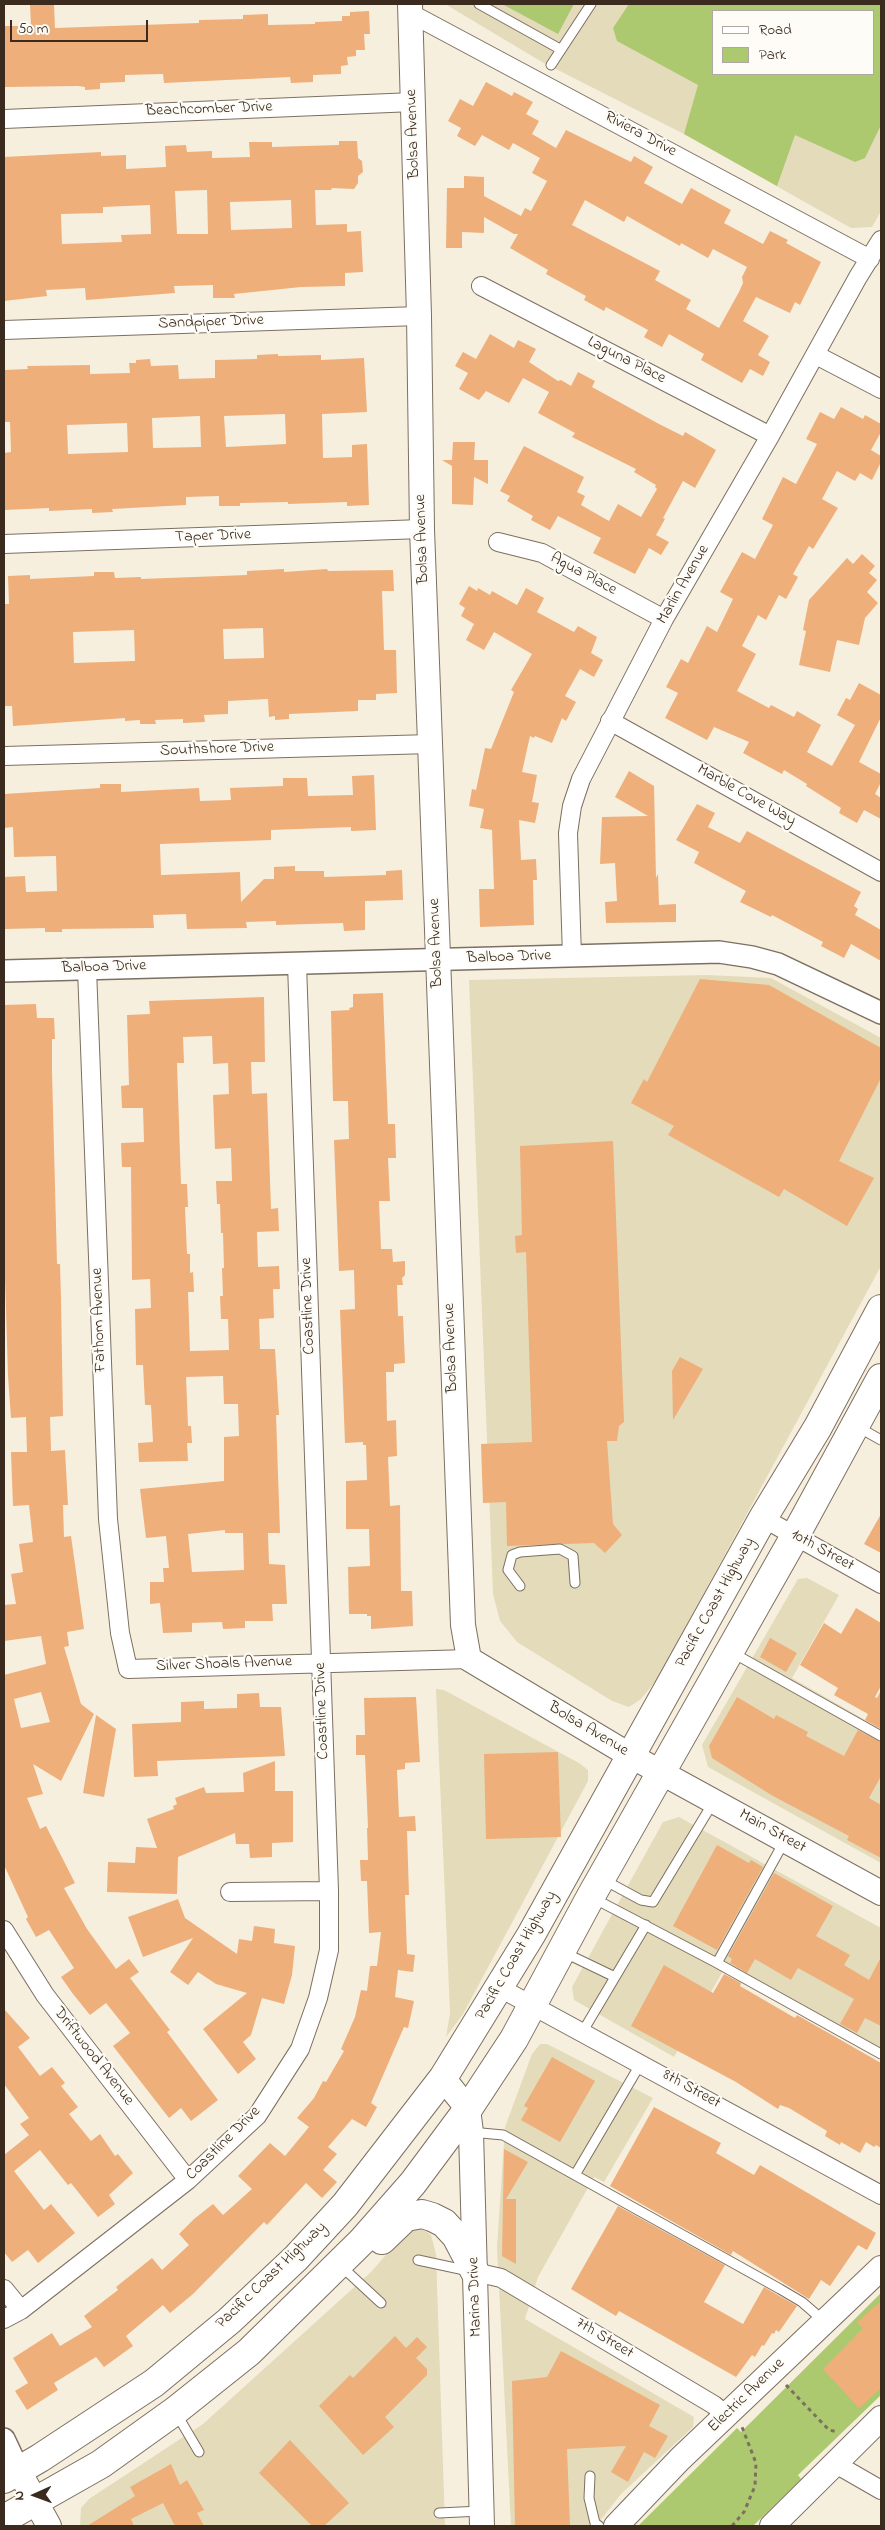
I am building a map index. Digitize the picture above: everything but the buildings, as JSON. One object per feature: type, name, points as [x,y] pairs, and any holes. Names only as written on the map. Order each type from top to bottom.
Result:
[{"type":"highway","name":"Pacific Coast Highway","points":[[11,2475],[154,2383],[229,2321],[296,2258],[345,2204],[443,2078],[500,1988],[763,1518],[818,1427],[881,1309]]},
{"type":"highway","points":[[344,2269],[362,2241],[470,2120],[596,1888],[795,1536],[881,1378]]},
{"type":"highway","points":[[4,2519],[36,2503],[101,2464],[175,2411],[406,2217],[422,2214],[444,2223],[456,2236],[475,2272]]},
{"type":"highway","points":[[154,2383],[175,2411]]},
{"type":"main road","name":"Bolsa Avenue","points":[[410,8],[419,316],[422,530],[462,1625],[469,1659],[661,1772]]},
{"type":"main road","name":"Main Street","points":[[661,1772],[786,1839],[881,1893]]},
{"type":"main road","points":[[443,2078],[470,2120]]},
{"type":"main road","name":"Marina Drive","points":[[470,2120],[482,2518]]},
{"type":"main road","name":"Electric Avenue","points":[[616,2526],[680,2459],[735,2421],[825,2322],[881,2268]]},
{"type":"main road","points":[[772,2526],[881,2418]]},
{"type":"main road","points":[[11,2475],[36,2503],[49,2526]]},
{"type":"street","name":"Riviera Drive","points":[[410,8],[870,259]]},
{"type":"street","name":"Beachcomber Drive","points":[[4,119],[414,102]]},
{"type":"street","name":"Marlin Avenue","points":[[572,956],[568,833],[572,806],[588,761],[664,619],[881,240]]},
{"type":"street","name":"Laguna Place","points":[[481,286],[770,436]]},
{"type":"street","name":"Sandpiper Drive","points":[[4,330],[419,316]]},
{"type":"street","points":[[816,355],[881,389]]},
{"type":"street","name":"Taper Drive","points":[[4,544],[422,530]]},
{"type":"street","name":"Agua Place","points":[[498,542],[542,554],[664,619]]},
{"type":"street","name":"Marble Cove Way","points":[[610,721],[881,872]]},
{"type":"street","name":"Southshore Drive","points":[[4,756],[431,744]]},
{"type":"street","name":"Balboa Drive","points":[[4,971],[437,960],[687,951],[718,952],[752,957],[778,964],[881,1013]]},
{"type":"street","name":"Coastline Drive","points":[[4,2319],[21,2310],[188,2180],[257,2116],[300,2049],[318,1998],[329,1950],[330,1891],[297,964]]},
{"type":"street","name":"Fathom Avenue","points":[[87,968],[108,1519],[120,1633],[128,1669]]},
{"type":"street","name":"10th Street","points":[[763,1518],[881,1584]]},
{"type":"street","name":"Silver Shoals Avenue","points":[[128,1669],[469,1659]]},
{"type":"street","points":[[230,1892],[330,1891]]},
{"type":"street","name":"Driftwood Avenue","points":[[4,1930],[45,1996],[188,2180]]},
{"type":"street","name":"8th Street","points":[[500,1988],[642,2063],[881,2195]]},
{"type":"street","name":"7th Street","points":[[475,2272],[501,2278],[714,2405],[735,2421]]},
{"type":"street","points":[[4,2289],[21,2310]]},
{"type":"street","points":[[4,2439],[11,2475]]},
{"type":"street","points":[[834,2463],[881,2490]]},
{"type":"lane","points":[[479,4],[560,50]]},
{"type":"lane","points":[[551,65],[592,4]]},
{"type":"lane","points":[[855,1426],[881,1440]]},
{"type":"lane","points":[[520,1586],[508,1570],[512,1555],[520,1552],[560,1549],[573,1556],[575,1583]]},
{"type":"lane","points":[[729,1650],[881,1736]]},
{"type":"lane","points":[[596,1888],[653,1902],[714,1801]]},
{"type":"lane","points":[[717,1963],[786,1839]]},
{"type":"lane","points":[[596,1888],[646,1926],[881,2054]]},
{"type":"lane","points":[[582,2031],[646,1926]]},
{"type":"lane","points":[[562,1951],[615,1977]]},
{"type":"lane","points":[[575,2175],[642,2063]]},
{"type":"lane","points":[[470,2120],[503,2135],[787,2294],[825,2322]]},
{"type":"lane","points":[[418,2260],[475,2272]]},
{"type":"lane","points":[[344,2269],[381,2303]]},
{"type":"lane","points":[[175,2411],[198,2452]]},
{"type":"lane","points":[[590,2476],[589,2498],[595,2523],[598,2526]]},
{"type":"lane","points":[[439,2513],[482,2518]]},
{"type":"path","points":[[785,2384],[829,2430],[843,2434]]},
{"type":"path","points":[[732,2526],[744,2512],[755,2486],[756,2462],[735,2421]]},
{"type":"shaded area","points":[[445,4],[881,4],[881,211],[872,227],[851,228],[684,134],[542,62]]},
{"type":"shaded area","points":[[707,975],[771,978],[881,1038],[881,1266],[658,1678],[641,1699],[629,1707],[612,1701],[517,1642],[500,1621],[493,1594],[469,980]]},
{"type":"shaded area","points":[[807,1578],[839,1595],[792,1678],[881,1729],[881,1863],[708,1767],[702,1745],[798,1579]]},
{"type":"shaded area","points":[[436,1689],[444,1690],[579,1763],[588,1770],[588,1781],[463,2014],[446,2037],[450,2013]]},
{"type":"shaded area","points":[[679,1817],[881,1928],[881,2059],[723,1971],[674,2057],[574,2000],[572,1987],[663,1822]]},
{"type":"shaded area","points":[[540,2044],[547,2044],[653,2098],[604,2182],[594,2177],[538,2277],[525,2319],[694,2417],[693,2427],[621,2494],[596,2526],[511,2526],[497,2247],[505,2127],[532,2054]]},
{"type":"shaded area","points":[[414,2229],[423,2229],[431,2235],[436,2254],[445,2526],[80,2526],[81,2508],[89,2499],[203,2424],[371,2272],[405,2233]]},
{"type":"green space","points":[[502,4],[574,4],[558,34]]},
{"type":"green space","points":[[629,4],[881,4],[881,125],[865,158],[855,162],[795,135],[777,186],[684,134],[698,85],[617,41],[613,28]]},
{"type":"green space","points":[[881,2293],[881,2395],[798,2475],[801,2479],[753,2526],[638,2526],[737,2428],[741,2432]]}]
